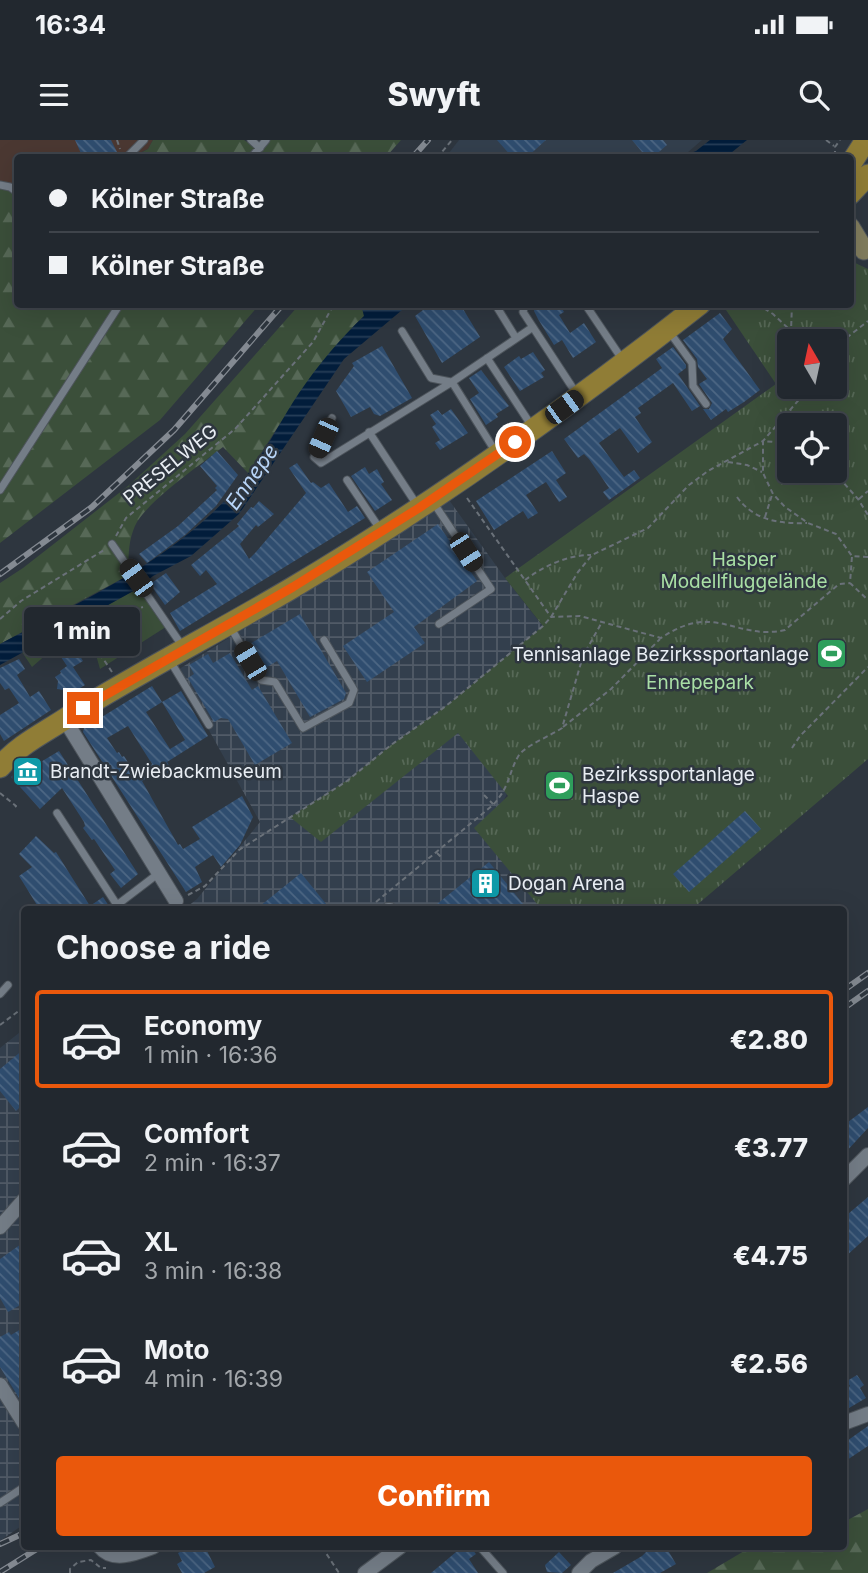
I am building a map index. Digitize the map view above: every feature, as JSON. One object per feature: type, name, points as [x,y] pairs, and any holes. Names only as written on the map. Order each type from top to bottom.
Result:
[{"type":"main road","points":[[854,159],[866,140]]},
{"type":"main road","points":[[854,190],[868,175]]},
{"type":"main road","points":[[0,767],[24,745],[176,653],[293,587],[425,504],[579,396],[696,308]]},
{"type":"street","points":[[65,720],[176,901]]},
{"type":"street","points":[[847,1176],[868,1155]]},
{"type":"street","points":[[0,1227],[21,1203]]},
{"type":"street","points":[[0,1385],[21,1418]]},
{"type":"street","points":[[847,1422],[868,1414]]},
{"type":"street","points":[[102,1550],[114,1556],[130,1555],[144,1550]]},
{"type":"street","points":[[365,1573],[396,1550]]},
{"type":"street","points":[[579,1573],[591,1560],[609,1550]]},
{"type":"lane","points":[[130,154],[144,140]]},
{"type":"lane","points":[[251,140],[258,149]]},
{"type":"lane","points":[[254,154],[267,140]]},
{"type":"lane","points":[[0,490],[117,308]]},
{"type":"lane","points":[[497,308],[516,338]]},
{"type":"lane","points":[[524,308],[523,312],[579,396]]},
{"type":"lane","points":[[588,308],[624,362]]},
{"type":"lane","points":[[332,418],[314,457],[321,463],[452,382],[533,327]]},
{"type":"lane","points":[[667,330],[692,363],[693,386],[706,404]]},
{"type":"lane","points":[[402,331],[430,378],[452,382],[497,454]]},
{"type":"lane","points":[[487,358],[533,429]]},
{"type":"lane","points":[[369,432],[491,589],[439,625]]},
{"type":"lane","points":[[348,480],[382,532]]},
{"type":"lane","points":[[112,544],[153,602],[209,725]]},
{"type":"lane","points":[[229,624],[261,680],[275,682],[303,729],[349,704],[354,690],[324,640]]},
{"type":"lane","points":[[57,813],[117,905],[159,873]]},
{"type":"lane","points":[[0,994],[9,985]]},
{"type":"lane","points":[[0,1503],[21,1489]]},
{"type":"lane","points":[[483,1550],[503,1573]]},
{"type":"path","points":[[117,140],[119,148]]},
{"type":"path","points":[[440,154],[452,140]]},
{"type":"path","points":[[826,140],[835,147]]},
{"type":"path","points":[[835,154],[835,147],[841,140]]},
{"type":"path","name":"PRESELWEG","points":[[0,619],[21,601],[112,544],[126,519],[235,429],[313,342],[332,308]]},
{"type":"path","points":[[763,308],[789,329]]},
{"type":"path","points":[[791,329],[792,308]]},
{"type":"path","points":[[847,338],[868,321]]},
{"type":"path","points":[[524,580],[555,563],[579,555],[592,555],[648,528],[689,485],[708,471],[763,441],[801,399]]},
{"type":"path","points":[[763,441],[777,441]]},
{"type":"path","points":[[763,441],[763,472],[773,494],[785,507],[808,523],[836,534],[852,556],[850,583]]},
{"type":"path","points":[[726,462],[747,465],[763,472]]},
{"type":"path","points":[[456,483],[551,617]]},
{"type":"path","points":[[844,483],[859,499],[868,515]]},
{"type":"path","points":[[859,499],[868,491]]},
{"type":"path","points":[[764,518],[773,494]]},
{"type":"path","points":[[737,497],[752,513],[764,518],[775,522],[808,523]]},
{"type":"path","points":[[176,901],[205,886],[239,850],[346,781],[446,706],[551,617],[578,572],[592,555]]},
{"type":"path","points":[[852,556],[868,556]]},
{"type":"path","points":[[386,906],[436,852],[493,805],[508,787],[519,755],[524,750],[562,728],[611,689],[661,638],[674,629],[695,621],[713,621],[773,633],[785,630],[839,584],[850,583],[868,600]]},
{"type":"path","points":[[120,686],[100,653],[97,636],[131,618],[137,610],[153,602]]},
{"type":"path","points":[[551,617],[580,616],[661,638]]},
{"type":"path","points":[[562,728],[583,656],[602,621]]},
{"type":"path","points":[[792,748],[868,667]]},
{"type":"path","points":[[0,793],[16,806],[13,809]]},
{"type":"path","points":[[484,794],[493,805]]},
{"type":"path","points":[[436,852],[443,859]]},
{"type":"path","points":[[0,1025],[21,1009]]},
{"type":"path","points":[[324,1550],[339,1573]]},
{"type":"shaded area","points":[[0,140],[153,140],[148,149],[137,154],[14,154],[14,194],[8,189],[0,188]]},
{"type":"shaded area","points":[[459,140],[702,140],[683,154],[448,154]]},
{"type":"shaded area","points":[[449,500],[552,638],[512,783],[486,838],[548,906],[188,906],[197,899],[260,822],[176,671]]},
{"type":"shaded area","points":[[21,1031],[21,1526],[0,1541],[0,1048]]},
{"type":"green space","points":[[153,140],[244,140],[258,149],[253,154],[139,154],[148,149]]},
{"type":"green space","points":[[267,140],[401,140],[389,154],[255,154]]},
{"type":"green space","points":[[0,188],[8,189],[14,194],[14,308],[117,308],[0,489]]},
{"type":"green space","name":"Ennepepark","points":[[854,262],[868,269],[868,759],[696,906],[539,906],[474,828],[508,796],[458,733],[321,842],[290,817],[346,781],[446,706],[543,626],[505,578],[776,384],[725,308],[854,308]]},
{"type":"green space","points":[[119,308],[256,308],[160,420],[0,543],[0,493]]},
{"type":"green space","points":[[296,308],[362,308],[364,316],[316,371],[248,473],[223,447],[165,492],[144,512],[130,541],[129,575],[0,644],[0,583],[128,486],[185,434]]},
{"type":"green space","points":[[137,589],[144,590],[169,625],[100,669],[85,627],[64,639],[32,667],[22,652]]},
{"type":"green space","points":[[868,1509],[868,1573],[707,1573],[746,1550],[847,1550],[847,1520]]},
{"type":"water","points":[[710,140],[747,140],[730,154],[688,154]]},
{"type":"water","name":"Ennepe","points":[[362,308],[404,308],[344,359],[239,514],[191,556],[0,665],[0,644],[133,572],[195,529],[223,503],[255,464],[292,403],[314,373],[364,316]]},
{"type":"building","points":[[75,140],[111,140],[118,154],[81,154]]},
{"type":"building","points":[[497,140],[546,140],[530,154],[509,154]]},
{"type":"building","points":[[632,140],[663,140],[667,145],[657,154],[644,154]]},
{"type":"building","points":[[426,308],[462,308],[480,337],[442,363],[415,316]]},
{"type":"building","points":[[535,308],[562,308],[564,312],[559,315],[570,333],[584,323],[596,342],[573,358],[562,340],[554,345],[534,311]]},
{"type":"building","points":[[720,313],[732,329],[723,339],[760,390],[711,420],[703,409],[709,409],[712,403],[699,384],[707,379],[683,340]]},
{"type":"building","points":[[382,346],[412,398],[380,416],[374,414],[370,407],[351,417],[336,391],[354,366],[352,363]]},
{"type":"building","points":[[673,347],[686,365],[678,374],[700,406],[692,411],[673,383],[638,408],[641,413],[635,417],[652,442],[638,453],[620,428],[599,443],[624,477],[634,470],[640,478],[609,500],[603,492],[609,488],[589,459],[584,454],[578,458],[564,439],[662,368],[656,359]]},
{"type":"building","points":[[533,352],[545,370],[541,373],[544,377],[520,391],[504,367],[519,356],[521,359]]},
{"type":"building","points":[[481,370],[509,406],[496,414],[498,417],[486,425],[470,399],[479,393],[469,378]]},
{"type":"building","points":[[451,409],[468,433],[440,450],[435,443],[440,440],[432,427],[436,424],[430,415],[438,410],[442,415]]},
{"type":"building","points":[[217,451],[238,475],[216,506],[185,535],[147,563],[139,554],[178,526],[217,490],[217,486],[200,466]]},
{"type":"building","points":[[552,451],[566,473],[556,480],[567,497],[559,502],[546,482],[526,495],[538,513],[528,519],[523,511],[494,530],[476,501]]},
{"type":"building","points":[[297,463],[311,483],[321,488],[329,483],[348,512],[357,506],[365,518],[180,631],[170,613],[217,584],[206,570],[200,576],[191,565],[239,526],[237,524],[259,501],[274,514],[258,527],[256,525],[240,544],[249,559],[306,493],[289,468]]},
{"type":"building","points":[[365,467],[369,474],[377,469],[384,482],[381,484],[392,500],[375,511],[351,476]]},
{"type":"building","points":[[438,524],[477,581],[414,627],[425,643],[367,682],[343,646],[394,612],[367,572]]},
{"type":"building","points":[[166,573],[180,592],[165,605],[150,584]]},
{"type":"building","points":[[300,614],[346,693],[344,699],[310,717],[277,661],[262,670],[248,645]]},
{"type":"building","points":[[82,631],[88,640],[75,648],[83,661],[73,667],[85,685],[67,696],[64,690],[57,689],[58,681],[55,677],[67,666],[61,657],[74,649],[67,638]]},
{"type":"building","points":[[230,653],[252,690],[258,686],[292,743],[255,765],[228,719],[221,718],[214,722],[188,678],[194,674],[189,665],[208,654],[213,663]]},
{"type":"building","points":[[19,659],[25,669],[17,675],[30,697],[39,691],[51,710],[4,741],[0,734],[0,715],[19,703],[9,688],[5,690],[0,683],[0,668]]},
{"type":"building","points":[[152,686],[162,702],[181,691],[208,736],[167,762],[172,770],[161,776],[158,771],[142,781],[178,845],[183,849],[200,839],[192,827],[242,796],[253,817],[240,845],[221,867],[213,855],[195,867],[202,882],[186,892],[83,732],[84,728]],"holes":[[[162,702],[185,740],[170,749],[146,712]],[[128,726],[152,764],[136,775],[124,756],[117,753],[107,738]]]},
{"type":"building","points":[[59,751],[138,874],[121,888],[110,874],[115,870],[83,828],[84,822],[62,788],[40,809],[11,777],[26,763],[30,762],[34,766]]},
{"type":"building","points":[[745,811],[761,829],[689,892],[673,874]]},
{"type":"building","points":[[36,836],[56,852],[90,906],[38,906],[19,876],[32,867],[19,854]]},
{"type":"building","name":"Dogan Arena","points":[[489,862],[525,906],[439,906],[437,904]]},
{"type":"building","points":[[301,873],[328,906],[260,906]]},
{"type":"building","points":[[103,897],[109,906],[90,906]]},
{"type":"building","points":[[21,1052],[21,1106],[16,1111],[0,1091],[0,1069]]},
{"type":"building","points":[[868,1107],[868,1128],[847,1151],[847,1123]]},
{"type":"building","points":[[868,1197],[868,1236],[847,1255],[847,1213]]},
{"type":"building","points":[[21,1244],[21,1305],[8,1312],[0,1298],[0,1259]]},
{"type":"building","points":[[21,1329],[21,1401],[0,1367],[0,1337],[9,1332],[11,1335]]},
{"type":"building","points":[[857,1375],[864,1385],[860,1388],[866,1398],[847,1409],[847,1388],[850,1386],[847,1381]]},
{"type":"building","points":[[868,1426],[868,1446],[847,1460],[847,1441]]},
{"type":"building","points":[[184,1550],[206,1550],[215,1567],[204,1573],[182,1573],[177,1564],[182,1561],[178,1553]]},
{"type":"building","points":[[458,1550],[473,1550],[476,1554],[469,1559],[478,1573],[431,1573]]},
{"type":"building","points":[[648,1550],[668,1550],[676,1564],[660,1573],[613,1573]]},
{"type":"building","points":[[559,1552],[571,1565],[562,1573],[547,1572],[545,1565]]},
{"type":"railway","points":[[416,154],[428,140]]},
{"type":"railway","points":[[0,574],[92,507],[174,430],[280,308]]},
{"type":"railway","points":[[847,988],[868,973]]},
{"type":"railway","points":[[847,1006],[868,991]]},
{"type":"railway","points":[[0,1544],[21,1534]]},
{"type":"railway","points":[[0,1572],[35,1550]]},
{"type":"place","name":"Tennisanlage Bezirkssportanlage","points":[[832,654]]},
{"type":"place","name":"Brandt-Zwiebackmuseum","points":[[27,771]]},
{"type":"place","name":"Bezirkssportanlage Haspe","points":[[559,785]]},
{"type":"place","name":"Dogan Arena","points":[[485,883]]},
{"type":"route","points":[[83,708],[293,587],[419,508],[515,442]]},
{"type":"park label","name":"Hasper Modellfluggelände","points":[[744,570]]}]
